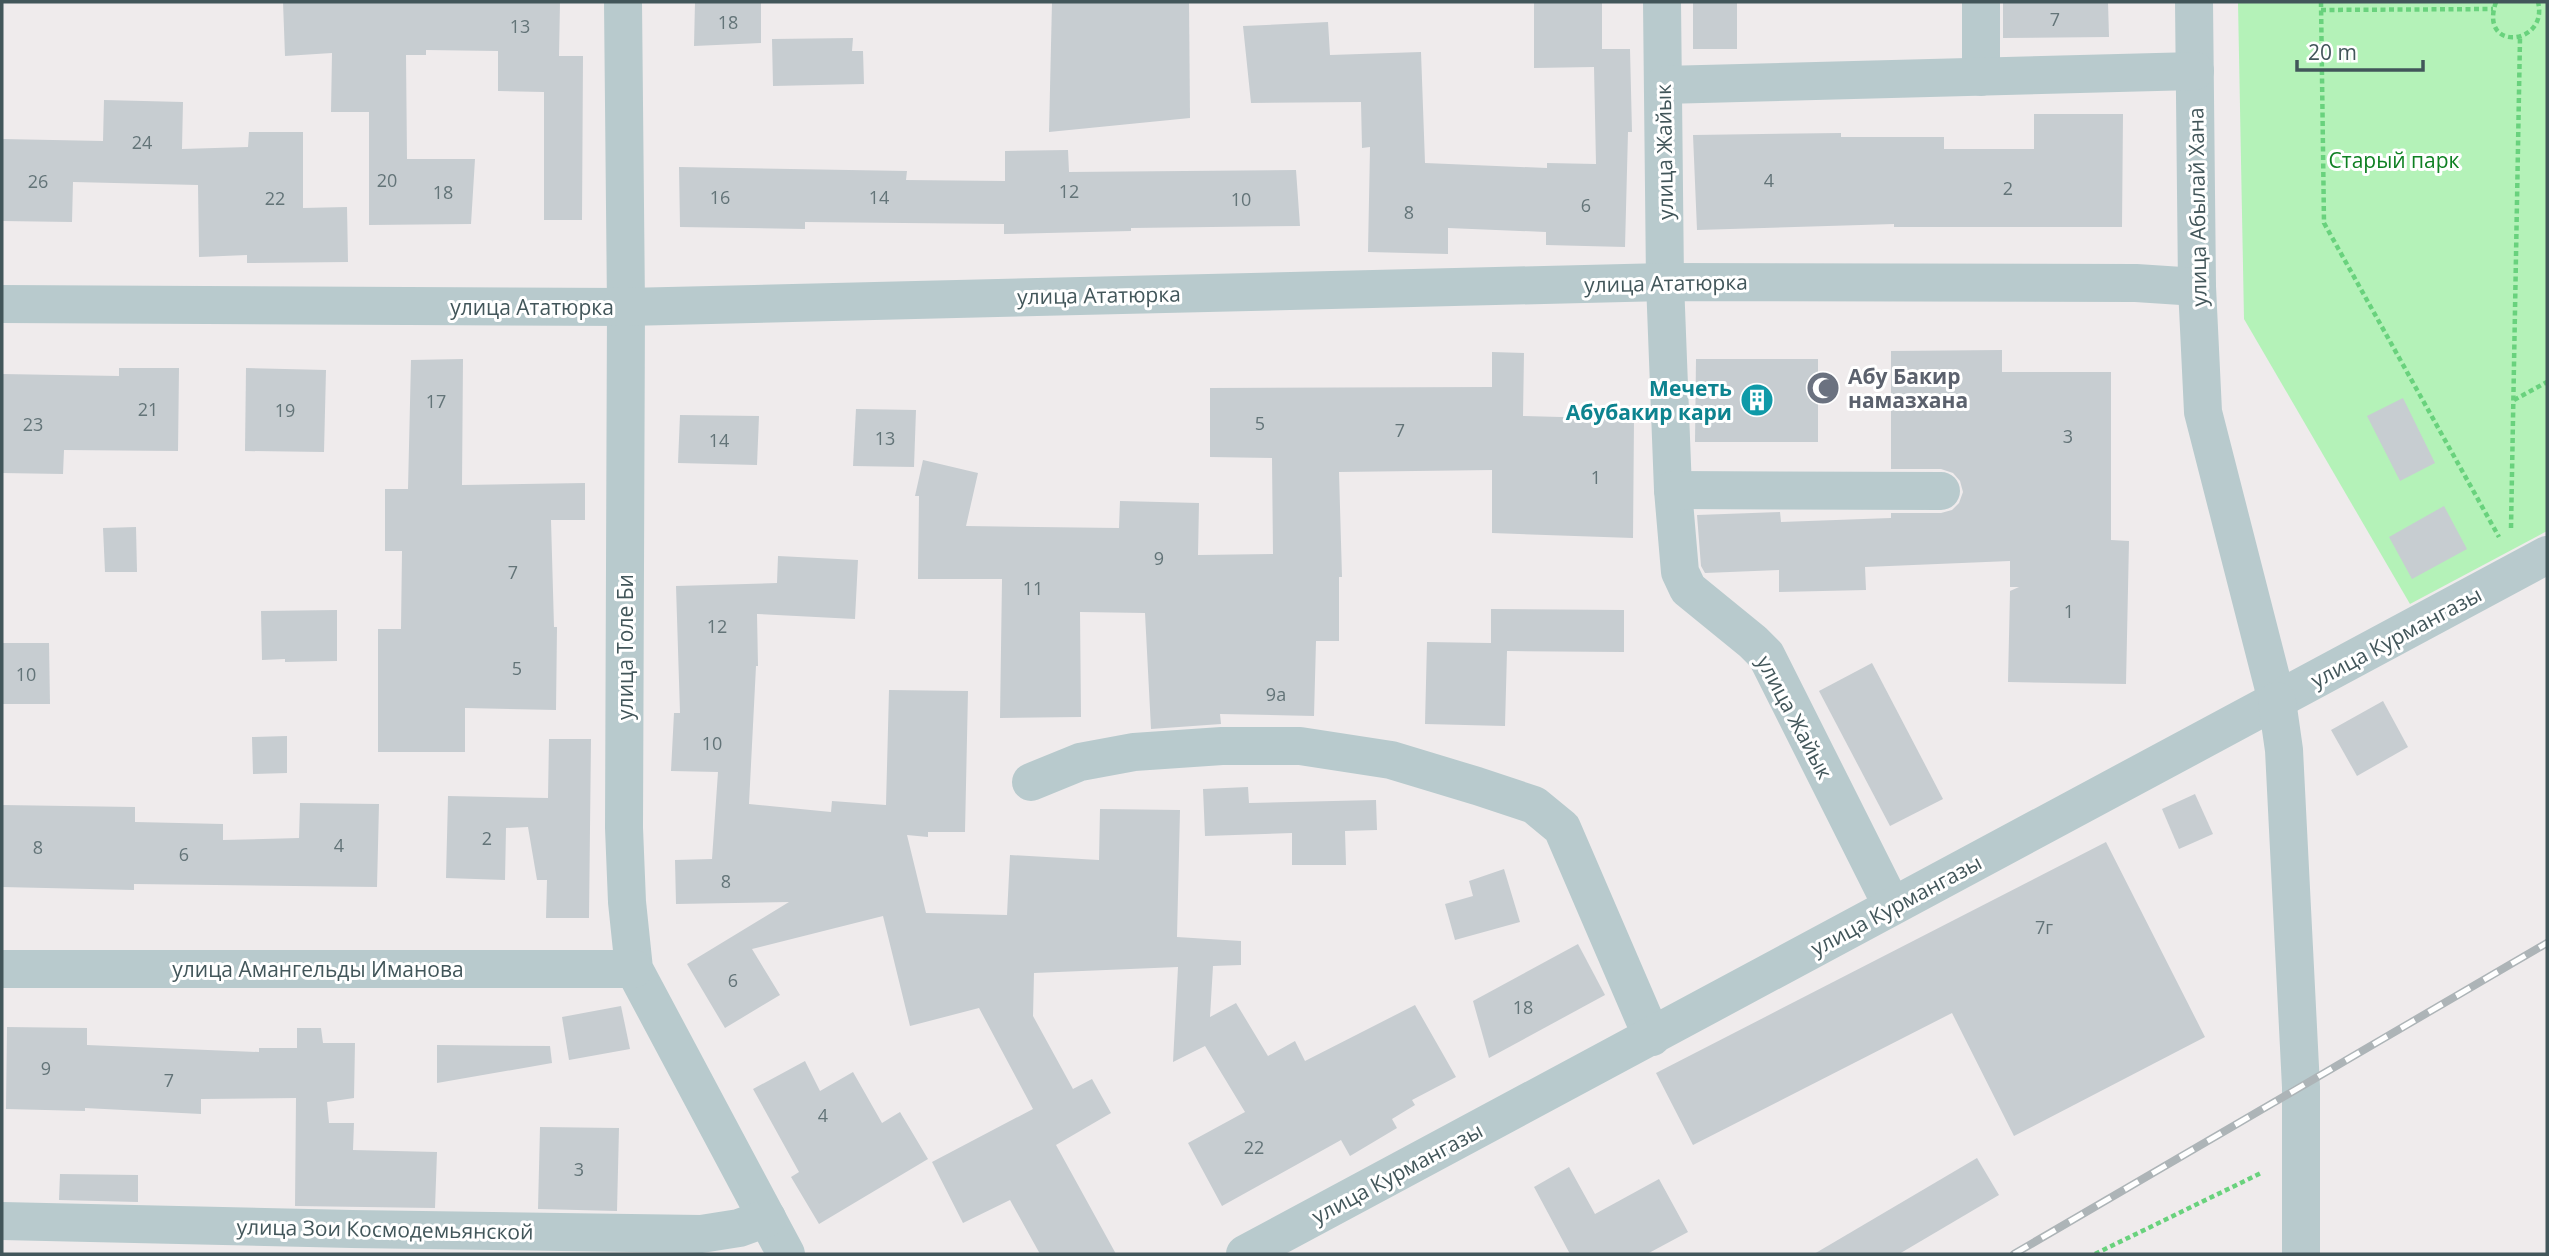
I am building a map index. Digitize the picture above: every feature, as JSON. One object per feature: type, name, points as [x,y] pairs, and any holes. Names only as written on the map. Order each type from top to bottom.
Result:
[{"type":"street","name":"улица Толе Би","points":[[623,2],[626,307],[624,828],[626,902],[634,969],[786,1254]]},
{"type":"street","name":"улица Жайык","points":[[1662,2],[1665,282],[1673,491],[1680,572],[1688,589],[1766,655],[1892,906]]},
{"type":"street","points":[[1981,2],[1981,77]]},
{"type":"street","name":"улица Абылай Хана","points":[[2194,2],[2197,287],[2203,412],[2277,701],[2284,750],[2301,1087],[2301,1254]]},
{"type":"street","points":[[1663,85],[2195,71]]},
{"type":"street","name":"улица Ататюрка","points":[[2,304],[626,307],[1665,282],[2122,283],[2197,287]]},
{"type":"street","points":[[1673,491],[1941,491]]},
{"type":"street","name":"улица Курмангазы","points":[[1245,1254],[2277,701],[2523,563]]},
{"type":"street","points":[[1031,782],[1080,762],[1134,752],[1222,746],[1300,746],[1391,760],[1534,805],[1562,828],[1652,1037]]},
{"type":"street","name":"улица Амангельды Иманова","points":[[2,969],[634,969]]},
{"type":"street","name":"улица Зои Космодемьянской","points":[[2,1221],[701,1234],[739,1228],[767,1218]]},
{"type":"path","points":[[2321,2],[2324,223],[2523,563]]},
{"type":"path","points":[[2496,2],[2493,17],[2499,31],[2513,38],[2529,36],[2540,24],[2542,15],[2538,2]]},
{"type":"path","points":[[2321,10],[2493,9]]},
{"type":"path","points":[[2521,38],[2514,401],[2523,563]]},
{"type":"path","points":[[2514,401],[2547,382]]},
{"type":"path","points":[[2095,1254],[2249,1178],[2300,1156]]},
{"type":"green space","name":"Старый парк","points":[[2238,2],[2547,2],[2547,531],[2410,604],[2244,319]]},
{"type":"building","points":[[283,2],[560,2],[559,56],[583,56],[582,220],[544,220],[544,92],[498,91],[498,51],[426,50],[426,55],[406,55],[407,159],[475,159],[471,224],[369,225],[369,112],[331,112],[332,53],[285,56]]},
{"type":"building","points":[[695,2],[761,2],[761,43],[694,46]]},
{"type":"building","points":[[1052,2],[1189,2],[1190,118],[1049,132]]},
{"type":"building","points":[[1534,2],[1602,2],[1602,49],[1630,49],[1632,132],[1628,132],[1625,247],[1546,245],[1546,232],[1448,228],[1448,254],[1368,252],[1370,147],[1362,148],[1361,102],[1251,103],[1243,26],[1328,22],[1330,55],[1421,52],[1425,163],[1547,168],[1547,163],[1596,164],[1594,67],[1534,68]]},
{"type":"building","points":[[1693,2],[1737,2],[1737,49],[1693,49]]},
{"type":"building","points":[[2003,2],[2108,2],[2109,37],[2003,38]]},
{"type":"building","points":[[853,38],[852,51],[863,51],[864,84],[773,86],[772,39]]},
{"type":"building","points":[[104,100],[183,102],[182,149],[248,147],[249,132],[303,132],[303,208],[347,207],[348,262],[247,263],[247,255],[199,257],[198,185],[73,182],[72,222],[2,221],[2,139],[103,141]]},
{"type":"building","points":[[2034,114],[2123,114],[2122,227],[1894,227],[1894,224],[1697,230],[1693,135],[1841,133],[1841,137],[1944,137],[1944,149],[2034,149]]},
{"type":"building","points":[[1068,150],[1069,172],[1296,170],[1300,226],[1131,228],[1131,231],[1004,234],[1004,224],[805,222],[805,229],[680,227],[679,167],[907,171],[906,180],[1005,181],[1005,151]]},
{"type":"building","points":[[2002,350],[2002,372],[2111,372],[2111,540],[2129,541],[2126,684],[2008,682],[2010,591],[2019,587],[2010,587],[2010,561],[1865,567],[1866,590],[1779,592],[1779,570],[1705,573],[1701,566],[1697,515],[1780,512],[1781,522],[1891,518],[1891,513],[1941,513],[1952,510],[1959,503],[1963,492],[1960,481],[1953,473],[1941,469],[1891,469],[1891,351]]},
{"type":"building","points":[[1492,352],[1524,353],[1523,416],[1634,419],[1633,538],[1492,533],[1492,470],[1339,472],[1342,577],[1339,577],[1339,641],[1316,641],[1314,716],[1220,714],[1221,724],[1151,729],[1145,613],[1080,612],[1081,717],[1000,718],[1002,579],[918,579],[919,496],[915,496],[923,460],[978,473],[966,526],[1119,528],[1120,501],[1199,503],[1198,555],[1273,554],[1272,458],[1210,457],[1210,388],[1492,387]]},
{"type":"building","points":[[463,359],[462,485],[585,483],[585,520],[551,520],[554,627],[557,627],[556,710],[465,708],[465,752],[378,752],[378,629],[401,629],[402,551],[385,551],[385,489],[408,489],[411,360]]},
{"type":"building","name":"Мечеть Абубакир кари","points":[[1696,359],[1818,359],[1818,442],[1695,442]]},
{"type":"building","points":[[119,368],[179,368],[178,451],[64,450],[63,474],[2,473],[2,374],[119,376]]},
{"type":"building","points":[[246,368],[326,370],[324,452],[245,451]]},
{"type":"building","points":[[2403,398],[2435,463],[2400,481],[2367,416]]},
{"type":"building","points":[[856,409],[916,410],[914,467],[853,466]]},
{"type":"building","points":[[680,415],[759,416],[757,465],[678,463]]},
{"type":"building","points":[[2444,506],[2467,549],[2412,579],[2389,537]]},
{"type":"building","points":[[136,527],[137,572],[105,572],[103,528]]},
{"type":"building","points":[[778,556],[858,560],[855,619],[757,614],[758,666],[749,804],[831,812],[832,801],[886,805],[889,690],[968,691],[965,832],[928,832],[928,837],[907,835],[926,913],[1007,915],[1010,855],[1099,860],[1100,809],[1180,810],[1177,937],[1241,941],[1241,965],[1213,966],[1210,1017],[1236,1003],[1268,1056],[1295,1041],[1305,1061],[1415,1005],[1456,1077],[1412,1100],[1415,1105],[1392,1119],[1397,1128],[1350,1156],[1341,1140],[1222,1206],[1188,1143],[1245,1112],[1205,1046],[1173,1062],[1178,967],[1034,973],[1033,1016],[1073,1089],[1092,1079],[1111,1113],[1056,1145],[1116,1254],[1040,1254],[1010,1200],[963,1223],[932,1162],[1033,1109],[979,1008],[910,1026],[883,916],[752,949],[780,995],[725,1028],[687,964],[789,902],[676,904],[675,860],[712,859],[718,772],[671,771],[674,713],[680,713],[676,586],[777,583]]},
{"type":"building","points":[[1491,609],[1624,610],[1624,652],[1507,651],[1505,726],[1425,724],[1427,642],[1491,643]]},
{"type":"building","points":[[337,610],[337,661],[262,660],[261,611]]},
{"type":"building","points":[[2,643],[49,643],[50,704],[2,704]]},
{"type":"building","points":[[1872,663],[1943,799],[1890,826],[1819,691]]},
{"type":"building","points":[[2383,701],[2408,747],[2357,776],[2331,730]]},
{"type":"building","points":[[287,736],[287,773],[253,774],[252,737]]},
{"type":"building","points":[[549,739],[591,739],[589,918],[546,918],[547,880],[537,880],[528,827],[506,828],[505,880],[446,878],[448,796],[548,798]]},
{"type":"building","points":[[1248,787],[1249,803],[1376,800],[1377,830],[1345,831],[1346,865],[1292,865],[1292,833],[1205,836],[1203,789]]},
{"type":"building","points":[[2195,794],[2213,834],[2179,849],[2162,809]]},
{"type":"building","points":[[300,803],[379,804],[377,887],[134,884],[134,890],[2,887],[2,805],[135,807],[135,822],[223,824],[223,840],[299,838]]},
{"type":"building","points":[[2106,842],[2205,1037],[2014,1136],[1952,1013],[1693,1145],[1656,1073]]},
{"type":"building","points":[[1504,869],[1520,922],[1455,940],[1445,904],[1473,896],[1469,881]]},
{"type":"building","points":[[1578,944],[1605,995],[1489,1058],[1473,1001]]},
{"type":"building","points":[[621,1006],[630,1049],[569,1060],[562,1017]]},
{"type":"building","points":[[7,1027],[87,1028],[87,1045],[259,1052],[259,1048],[297,1048],[297,1028],[321,1028],[323,1043],[355,1043],[354,1098],[327,1102],[329,1123],[354,1123],[353,1150],[437,1152],[435,1208],[295,1206],[296,1098],[201,1099],[201,1114],[85,1108],[85,1111],[6,1109]]},
{"type":"building","points":[[437,1045],[550,1046],[552,1063],[437,1083]]},
{"type":"building","points":[[805,1061],[820,1091],[853,1072],[882,1123],[900,1112],[928,1159],[819,1224],[791,1177],[799,1172],[753,1089]]},
{"type":"building","points":[[540,1127],[619,1128],[617,1211],[538,1209]]},
{"type":"building","points":[[1977,1158],[1999,1195],[1899,1254],[1814,1254]]},
{"type":"building","points":[[1569,1167],[1595,1214],[1659,1179],[1688,1232],[1647,1254],[1570,1254],[1534,1187]]},
{"type":"building","points":[[60,1174],[138,1175],[138,1202],[59,1200]]},
{"type":"railway","points":[[2014,1254],[2547,943]]},
{"type":"place","name":"Абу Бакир намазхана","points":[[1823,388]]},
{"type":"place","name":"Мечеть Абубакир кари","points":[[1757,400]]}]
